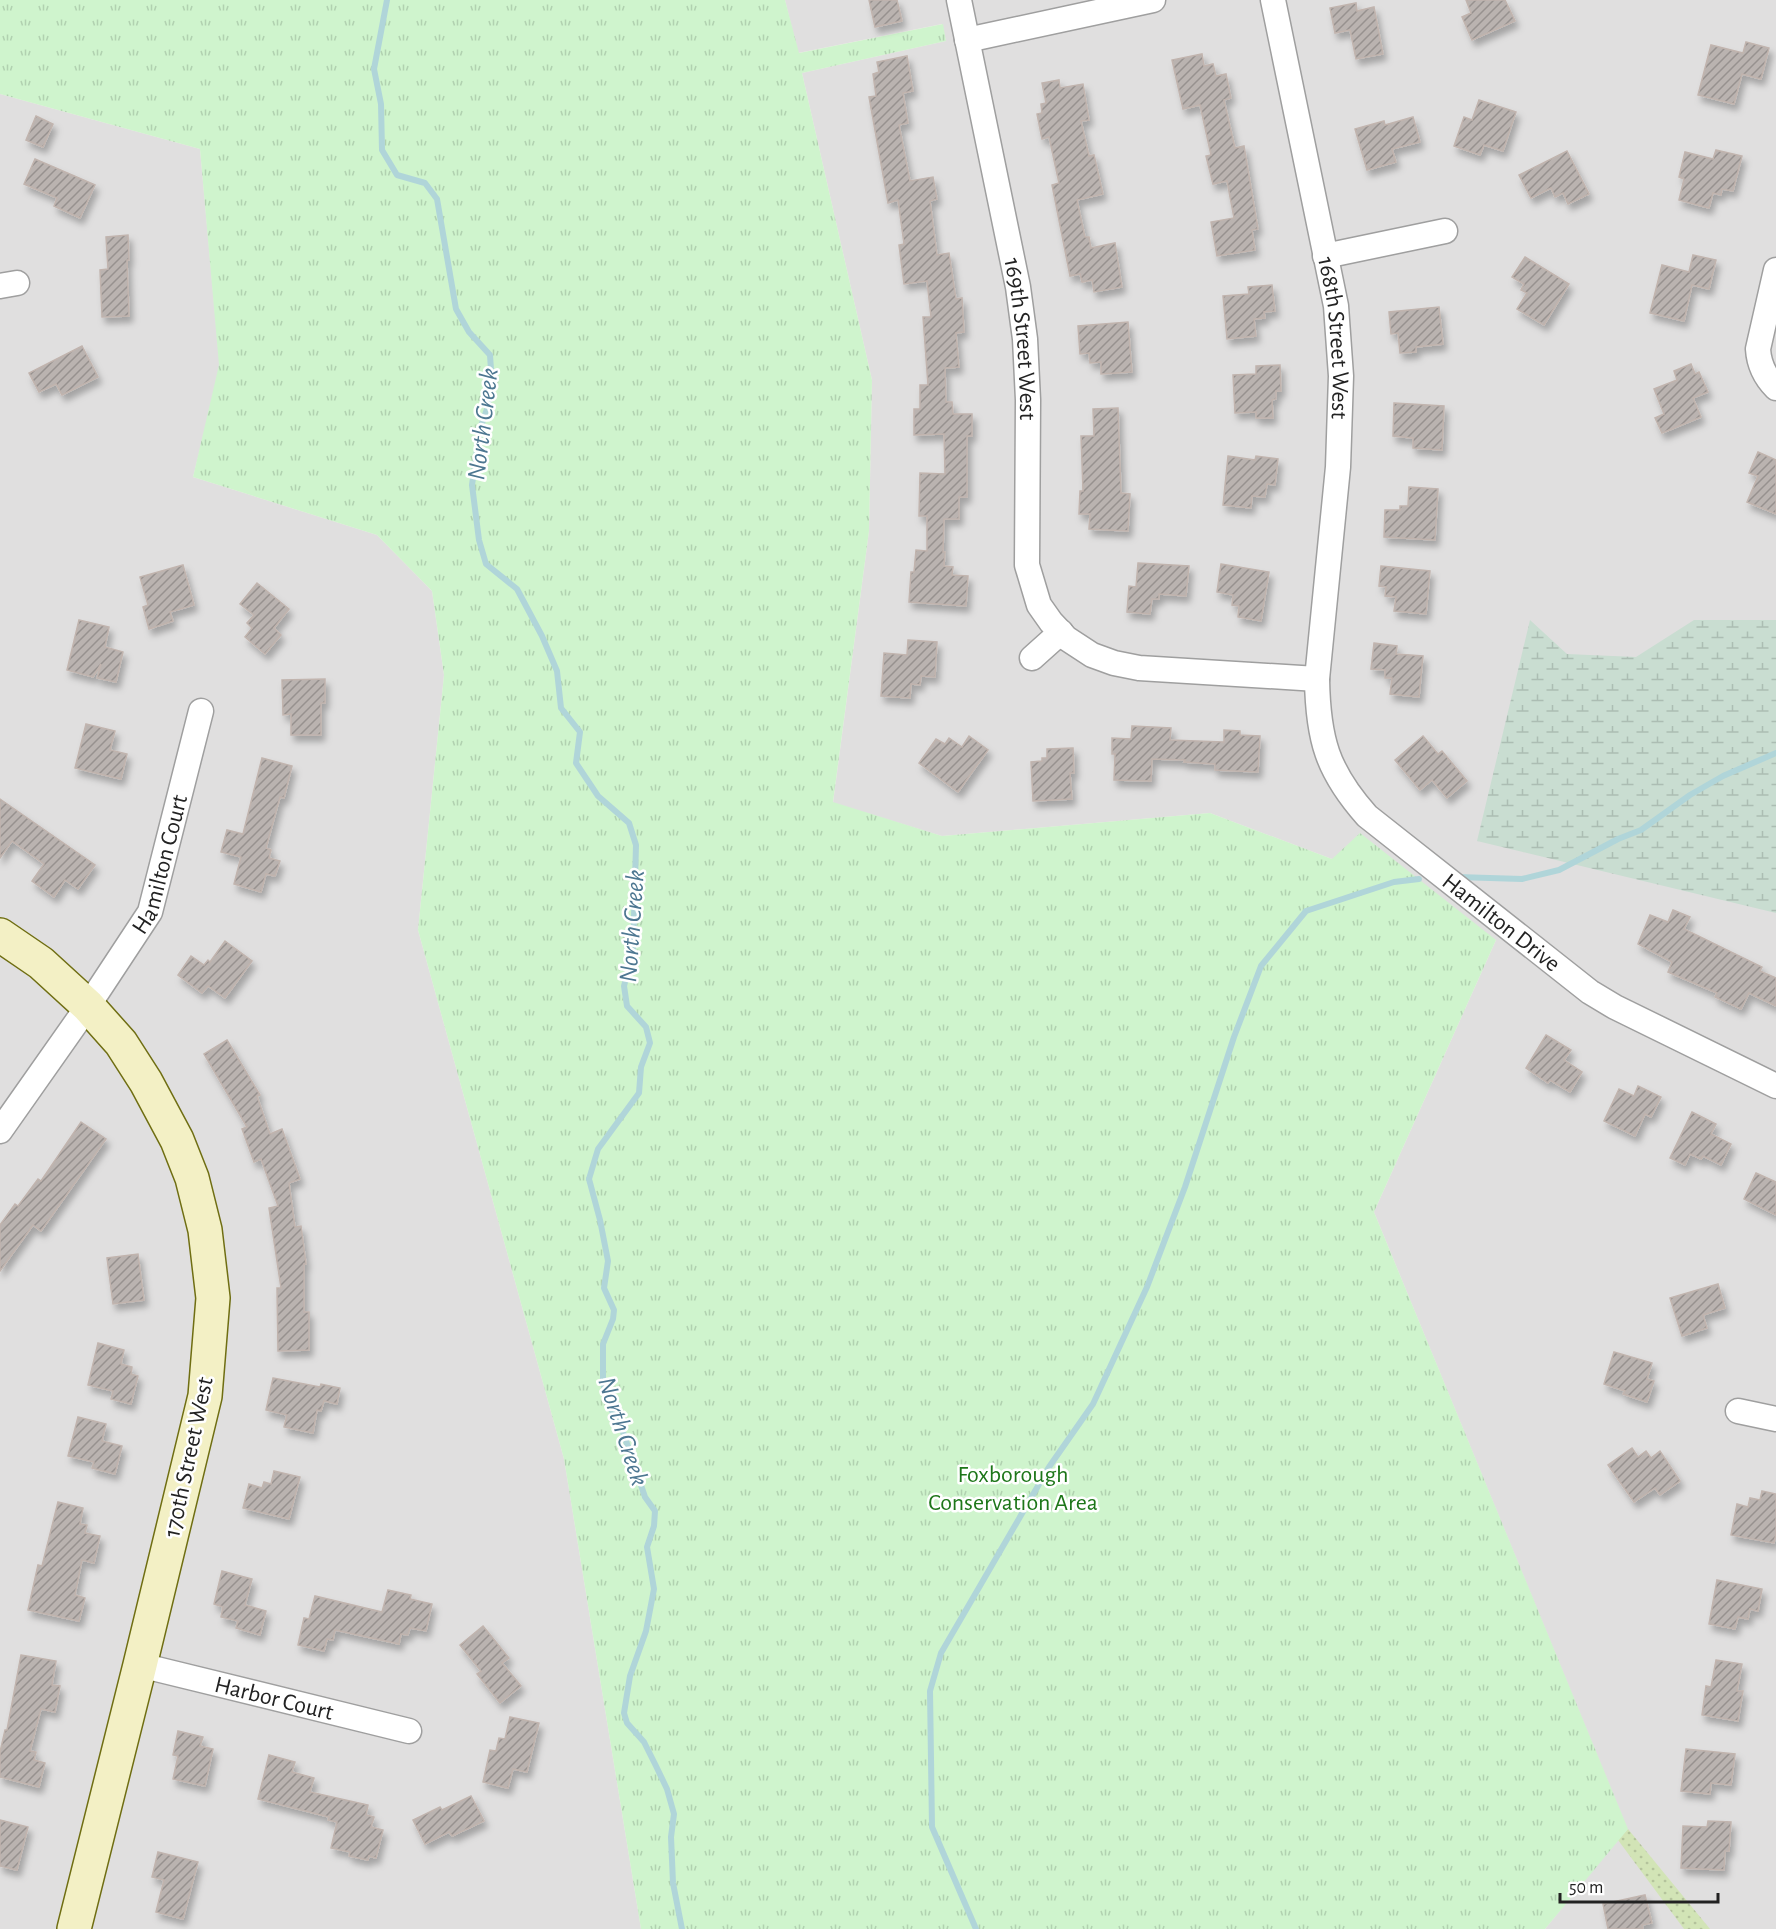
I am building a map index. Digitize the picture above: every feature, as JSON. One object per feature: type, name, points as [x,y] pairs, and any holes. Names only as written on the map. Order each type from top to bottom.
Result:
[{"type":"street","name":"169th Street West","points":[[959,0],[1018,287],[1025,339],[1028,400],[1027,565],[1039,605],[1066,638],[1092,655],[1122,665],[1317,679]]},
{"type":"street","points":[[967,40],[1153,0]]},
{"type":"street","name":"168th Street West","points":[[1273,0],[1336,306],[1341,376],[1338,467],[1317,679]]},
{"type":"street","points":[[1325,256],[1445,231]]},
{"type":"street","points":[[1776,270],[1758,348],[1758,359],[1762,369],[1776,388]]},
{"type":"street","points":[[1032,658],[1061,632]]},
{"type":"street","name":"Hamilton Drive","points":[[1317,679],[1317,710],[1328,759],[1339,781],[1367,816],[1590,992],[1615,1007],[1776,1086]]},
{"type":"street","name":"Hamilton Court","points":[[88,1006],[150,912],[201,711]]},
{"type":"street","name":"170th Street West","points":[[0,935],[41,963],[88,1006],[121,1043],[146,1082],[177,1140],[192,1178],[205,1230],[213,1298],[205,1395],[74,1929]]},
{"type":"street","points":[[0,1131],[88,1006]]},
{"type":"street","points":[[1738,1411],[1776,1419]]},
{"type":"street","name":"Harbor Court","points":[[140,1665],[409,1731]]},
{"type":"shaded area","points":[[785,0],[1776,0],[1776,1929],[1545,1929],[1627,1828],[1374,1212],[1496,940],[1332,859],[1210,813],[942,836],[833,803],[869,531],[872,380],[802,73],[946,41],[942,24],[798,53]]},
{"type":"shaded area","points":[[0,94],[200,149],[220,369],[193,477],[377,535],[432,591],[444,675],[418,930],[564,1459],[641,1929],[0,1929]]},
{"type":"green space","name":"Foxborough Conservation Area","points":[[0,0],[785,0],[799,53],[943,24],[946,41],[802,73],[872,380],[869,531],[833,802],[942,836],[1210,813],[1332,859],[1360,833],[1496,940],[1374,1212],[1628,1829],[1545,1929],[641,1929],[564,1459],[418,930],[444,675],[432,591],[377,535],[193,477],[219,365],[200,149],[0,94]]},
{"type":"green space","points":[[1530,620],[1567,654],[1636,657],[1694,620],[1776,620],[1776,913],[1477,841]]},
{"type":"green space","points":[[1628,1829],[1710,1929],[1684,1929],[1618,1840]]},
{"type":"building","points":[[869,0],[897,0],[902,21],[875,27]]},
{"type":"building","points":[[1466,0],[1505,0],[1515,21],[1472,40],[1462,17],[1471,13]]},
{"type":"building","points":[[1356,3],[1357,11],[1374,7],[1383,54],[1356,59],[1350,30],[1335,33],[1330,8]]},
{"type":"building","points":[[1746,42],[1769,48],[1761,79],[1742,74],[1734,104],[1698,95],[1711,45],[1743,53]]},
{"type":"building","points":[[1202,54],[1204,66],[1213,64],[1216,76],[1226,74],[1231,98],[1224,100],[1235,148],[1244,146],[1258,229],[1252,230],[1255,250],[1217,256],[1211,222],[1234,218],[1227,181],[1213,184],[1206,156],[1211,155],[1200,105],[1183,109],[1172,60]]},
{"type":"building","points":[[907,56],[913,91],[903,93],[908,123],[899,125],[910,181],[933,177],[937,199],[930,201],[937,255],[949,253],[956,299],[962,298],[964,332],[956,333],[959,367],[945,368],[946,402],[952,402],[953,414],[972,414],[972,436],[967,436],[967,497],[959,497],[959,519],[944,519],[943,552],[945,552],[944,566],[953,567],[952,575],[968,576],[966,606],[909,602],[911,572],[914,572],[916,550],[927,551],[927,516],[919,516],[920,473],[945,474],[944,434],[914,435],[914,409],[920,409],[920,385],[928,385],[923,317],[931,317],[927,281],[904,284],[899,245],[904,244],[898,200],[888,203],[869,97],[876,96],[873,74],[879,72],[877,62]]},
{"type":"building","points":[[1059,80],[1060,88],[1083,84],[1089,120],[1081,121],[1089,156],[1094,155],[1103,194],[1077,200],[1085,237],[1089,237],[1091,248],[1115,243],[1122,287],[1094,292],[1092,280],[1082,282],[1080,274],[1070,276],[1052,185],[1059,183],[1049,137],[1042,139],[1037,114],[1042,113],[1041,104],[1046,103],[1042,83]]},
{"type":"building","points":[[1479,100],[1516,112],[1503,151],[1484,145],[1480,155],[1454,146],[1464,117],[1472,120]]},
{"type":"building","points":[[36,116],[53,124],[43,147],[26,140]]},
{"type":"building","points":[[1413,117],[1420,142],[1392,149],[1396,162],[1367,170],[1355,129],[1384,121],[1385,125]]},
{"type":"building","points":[[1716,150],[1742,156],[1733,191],[1722,189],[1721,195],[1713,193],[1709,208],[1679,200],[1684,179],[1679,177],[1685,152],[1713,159]]},
{"type":"building","points":[[1567,151],[1589,194],[1568,204],[1563,193],[1555,197],[1551,188],[1531,198],[1519,175]]},
{"type":"building","points":[[35,159],[95,185],[80,218],[54,206],[57,198],[24,184]]},
{"type":"building","points":[[128,235],[129,316],[102,317],[100,270],[108,269],[106,237]]},
{"type":"building","points":[[1693,255],[1716,260],[1709,289],[1692,285],[1684,321],[1650,313],[1662,265],[1689,272]]},
{"type":"building","points":[[1525,257],[1569,284],[1544,325],[1517,309],[1527,293],[1521,290],[1524,284],[1512,277]]},
{"type":"building","points":[[1272,285],[1275,311],[1264,312],[1265,318],[1254,319],[1256,336],[1227,339],[1223,296],[1249,294],[1248,287]]},
{"type":"building","points":[[1439,307],[1443,344],[1416,347],[1416,352],[1400,353],[1398,333],[1391,334],[1389,312]]},
{"type":"building","points":[[1128,322],[1132,372],[1101,374],[1101,362],[1090,363],[1089,353],[1080,354],[1078,326]]},
{"type":"building","points":[[82,346],[98,377],[62,395],[56,384],[39,392],[29,373]]},
{"type":"building","points":[[1691,364],[1695,374],[1699,372],[1708,392],[1693,398],[1701,417],[1662,433],[1655,418],[1664,414],[1654,389],[1677,380],[1674,371]]},
{"type":"building","points":[[1280,365],[1281,391],[1276,391],[1276,399],[1272,400],[1273,418],[1256,418],[1256,412],[1235,413],[1233,375],[1256,374],[1256,366]]},
{"type":"building","points":[[1394,403],[1444,406],[1442,450],[1413,448],[1413,438],[1393,436]]},
{"type":"building","points":[[1118,408],[1121,493],[1130,494],[1128,531],[1089,529],[1090,514],[1079,514],[1080,491],[1083,491],[1081,436],[1094,436],[1093,409]]},
{"type":"building","points":[[1758,452],[1776,460],[1776,514],[1747,502],[1758,476],[1749,473]]},
{"type":"building","points":[[1228,456],[1255,460],[1256,456],[1278,459],[1275,485],[1267,484],[1265,497],[1252,496],[1251,508],[1223,505]]},
{"type":"building","points":[[1409,487],[1438,489],[1435,540],[1384,537],[1385,510],[1400,510],[1400,506],[1408,506]]},
{"type":"building","points":[[1138,563],[1189,566],[1186,596],[1159,594],[1159,599],[1152,599],[1150,614],[1127,612],[1129,586],[1136,587]]},
{"type":"building","points":[[1221,564],[1269,572],[1261,621],[1238,617],[1239,606],[1232,605],[1233,595],[1217,592]]},
{"type":"building","points":[[183,565],[194,605],[170,612],[173,621],[149,629],[143,607],[148,605],[140,577]]},
{"type":"building","points":[[1381,566],[1430,571],[1426,614],[1394,611],[1396,597],[1385,596],[1386,587],[1379,586]]},
{"type":"building","points":[[257,583],[289,609],[274,628],[281,635],[265,654],[245,637],[252,628],[247,623],[254,615],[240,604]]},
{"type":"building","points":[[79,620],[109,627],[105,647],[123,652],[116,682],[97,678],[101,664],[93,677],[67,670]]},
{"type":"building","points":[[908,640],[937,642],[935,677],[921,676],[920,685],[911,684],[910,698],[881,696],[884,653],[907,655]]},
{"type":"building","points":[[1374,643],[1397,646],[1396,654],[1423,656],[1419,697],[1390,694],[1392,678],[1385,678],[1385,670],[1371,669]]},
{"type":"building","points":[[325,679],[325,703],[321,703],[321,735],[291,735],[291,714],[283,715],[282,680]]},
{"type":"building","points":[[86,724],[115,731],[110,750],[127,754],[121,779],[75,768]]},
{"type":"building","points":[[1132,726],[1171,728],[1170,740],[1224,742],[1224,730],[1240,731],[1240,735],[1260,736],[1258,772],[1215,770],[1215,764],[1152,759],[1151,781],[1114,780],[1115,754],[1112,754],[1112,738],[1131,739]]},
{"type":"building","points":[[969,736],[988,750],[958,792],[919,763],[936,739],[945,744],[949,738],[962,747]]},
{"type":"building","points":[[1423,736],[1438,754],[1442,751],[1467,781],[1447,798],[1432,780],[1420,790],[1395,760]]},
{"type":"building","points":[[1073,748],[1074,773],[1070,773],[1072,799],[1033,801],[1031,762],[1047,758],[1047,749]]},
{"type":"building","points":[[262,758],[292,766],[284,798],[280,797],[266,848],[271,850],[269,858],[280,861],[275,876],[266,874],[261,892],[234,884],[241,857],[221,852],[227,830],[243,834]]},
{"type":"building","points":[[0,799],[95,865],[78,889],[65,880],[54,897],[32,881],[44,864],[12,841],[0,858]]},
{"type":"building","points":[[1673,910],[1690,917],[1684,929],[1762,967],[1760,971],[1776,978],[1776,1006],[1749,993],[1741,1009],[1715,997],[1717,993],[1668,972],[1672,962],[1638,944],[1650,915],[1668,922]]},
{"type":"building","points":[[225,941],[252,961],[225,998],[208,986],[202,993],[178,975],[191,956],[204,965],[208,960],[210,962]]},
{"type":"building","points":[[1546,1035],[1571,1050],[1564,1060],[1582,1072],[1570,1092],[1550,1080],[1548,1083],[1526,1068]]},
{"type":"building","points":[[227,1040],[260,1095],[257,1096],[270,1134],[282,1129],[300,1179],[289,1183],[295,1227],[301,1226],[306,1264],[304,1264],[304,1312],[309,1312],[309,1350],[278,1351],[277,1288],[281,1288],[269,1208],[278,1206],[261,1159],[254,1162],[242,1129],[247,1127],[204,1054]]},
{"type":"building","points":[[1638,1086],[1661,1097],[1651,1117],[1645,1114],[1635,1136],[1604,1121],[1619,1089],[1634,1096]]},
{"type":"building","points":[[1692,1112],[1716,1124],[1711,1134],[1731,1144],[1721,1165],[1703,1156],[1701,1159],[1690,1154],[1685,1165],[1670,1158]]},
{"type":"building","points":[[81,1122],[106,1139],[41,1231],[33,1225],[0,1271],[0,1225],[15,1204],[18,1206],[38,1179],[41,1181]]},
{"type":"building","points":[[1756,1173],[1776,1182],[1776,1215],[1744,1199]]},
{"type":"building","points":[[138,1254],[144,1300],[113,1304],[107,1258]]},
{"type":"building","points":[[1718,1284],[1725,1308],[1703,1315],[1707,1328],[1682,1336],[1670,1298]]},
{"type":"building","points":[[98,1343],[124,1350],[121,1364],[132,1367],[131,1374],[138,1376],[131,1404],[111,1399],[113,1391],[88,1385]]},
{"type":"building","points":[[1614,1352],[1652,1363],[1647,1379],[1654,1381],[1647,1402],[1623,1394],[1625,1391],[1604,1384]]},
{"type":"building","points":[[273,1378],[320,1387],[321,1384],[340,1388],[337,1404],[324,1401],[321,1411],[317,1410],[313,1433],[284,1427],[287,1415],[266,1410]]},
{"type":"building","points":[[78,1417],[106,1424],[102,1441],[122,1446],[115,1474],[92,1468],[94,1462],[68,1456]]},
{"type":"building","points":[[1632,1448],[1638,1457],[1646,1451],[1651,1458],[1660,1451],[1680,1481],[1660,1495],[1655,1488],[1634,1502],[1608,1465]]},
{"type":"building","points":[[274,1471],[300,1477],[289,1519],[243,1508],[249,1484],[262,1488],[264,1482],[271,1484]]},
{"type":"building","points":[[1762,1491],[1776,1494],[1774,1543],[1731,1535],[1737,1504],[1748,1507],[1750,1498],[1760,1500]]},
{"type":"building","points":[[58,1502],[83,1508],[80,1524],[87,1525],[85,1533],[100,1536],[94,1563],[82,1560],[75,1595],[85,1598],[79,1621],[28,1610],[38,1565],[42,1566]]},
{"type":"building","points":[[222,1571],[252,1579],[245,1605],[266,1611],[260,1635],[236,1628],[238,1621],[221,1617],[223,1607],[214,1604]]},
{"type":"building","points":[[1717,1580],[1762,1589],[1758,1611],[1750,1609],[1748,1619],[1738,1617],[1735,1629],[1709,1624]]},
{"type":"building","points":[[388,1590],[411,1595],[410,1599],[432,1604],[426,1631],[410,1628],[408,1635],[401,1634],[399,1644],[335,1630],[333,1640],[327,1639],[324,1651],[298,1645],[304,1618],[309,1619],[315,1596],[382,1612]]},
{"type":"building","points":[[483,1626],[509,1658],[502,1663],[521,1686],[500,1703],[477,1674],[481,1671],[460,1645]]},
{"type":"building","points":[[21,1655],[56,1661],[52,1685],[60,1686],[55,1712],[41,1709],[30,1751],[36,1752],[34,1760],[45,1763],[39,1787],[0,1777],[0,1752],[5,1730],[7,1730]]},
{"type":"building","points":[[1716,1660],[1742,1664],[1737,1691],[1743,1691],[1738,1721],[1702,1715],[1706,1686],[1711,1687]]},
{"type":"building","points":[[510,1717],[539,1723],[527,1772],[513,1769],[508,1788],[483,1782],[490,1750],[496,1751],[499,1738],[505,1739]]},
{"type":"building","points":[[178,1731],[203,1737],[200,1746],[213,1749],[205,1786],[173,1779],[178,1756],[173,1755]]},
{"type":"building","points":[[1686,1749],[1735,1754],[1731,1785],[1711,1783],[1710,1794],[1681,1791]]},
{"type":"building","points":[[269,1755],[295,1762],[292,1772],[314,1778],[310,1792],[368,1805],[366,1815],[374,1817],[371,1827],[383,1830],[376,1858],[369,1856],[368,1860],[349,1856],[350,1852],[331,1848],[337,1822],[328,1820],[329,1817],[258,1799]]},
{"type":"building","points":[[471,1796],[484,1821],[452,1836],[449,1832],[425,1844],[413,1820],[440,1807],[442,1810]]},
{"type":"building","points":[[0,1820],[28,1827],[17,1870],[0,1866]]},
{"type":"building","points":[[1708,1821],[1731,1822],[1729,1851],[1725,1851],[1724,1870],[1681,1868],[1683,1826],[1707,1827]]},
{"type":"building","points":[[158,1852],[198,1862],[183,1919],[156,1912],[164,1880],[152,1877]]},
{"type":"building","points":[[1645,1895],[1652,1923],[1642,1925],[1643,1929],[1608,1929],[1603,1904]]},
{"type":"waterway","name":"North Creek","points":[[387,0],[374,69],[381,104],[382,150],[397,175],[425,183],[437,199],[456,309],[469,332],[490,355],[492,384],[480,429],[472,485],[479,540],[486,564],[517,589],[542,636],[557,671],[561,708],[580,732],[576,763],[598,796],[629,823],[636,845],[633,952],[624,986],[627,1006],[646,1027],[650,1043],[641,1067],[639,1093],[598,1149],[589,1179],[608,1261],[604,1288],[614,1310],[613,1319],[603,1344],[603,1382],[607,1401],[623,1432],[645,1497],[655,1511],[654,1526],[647,1547],[654,1589],[646,1631],[630,1676],[624,1713],[627,1723],[644,1742],[656,1766],[667,1789],[674,1814],[671,1837],[673,1883],[682,1929]]},
{"type":"waterway","points":[[1457,877],[1522,879],[1559,870],[1618,839],[1641,830],[1690,795],[1723,776],[1776,753]]},
{"type":"waterway","points":[[976,1929],[932,1827],[930,1691],[941,1653],[1049,1467],[1093,1404],[1147,1287],[1185,1187],[1234,1037],[1261,966],[1306,911],[1394,882],[1419,879]]}]
